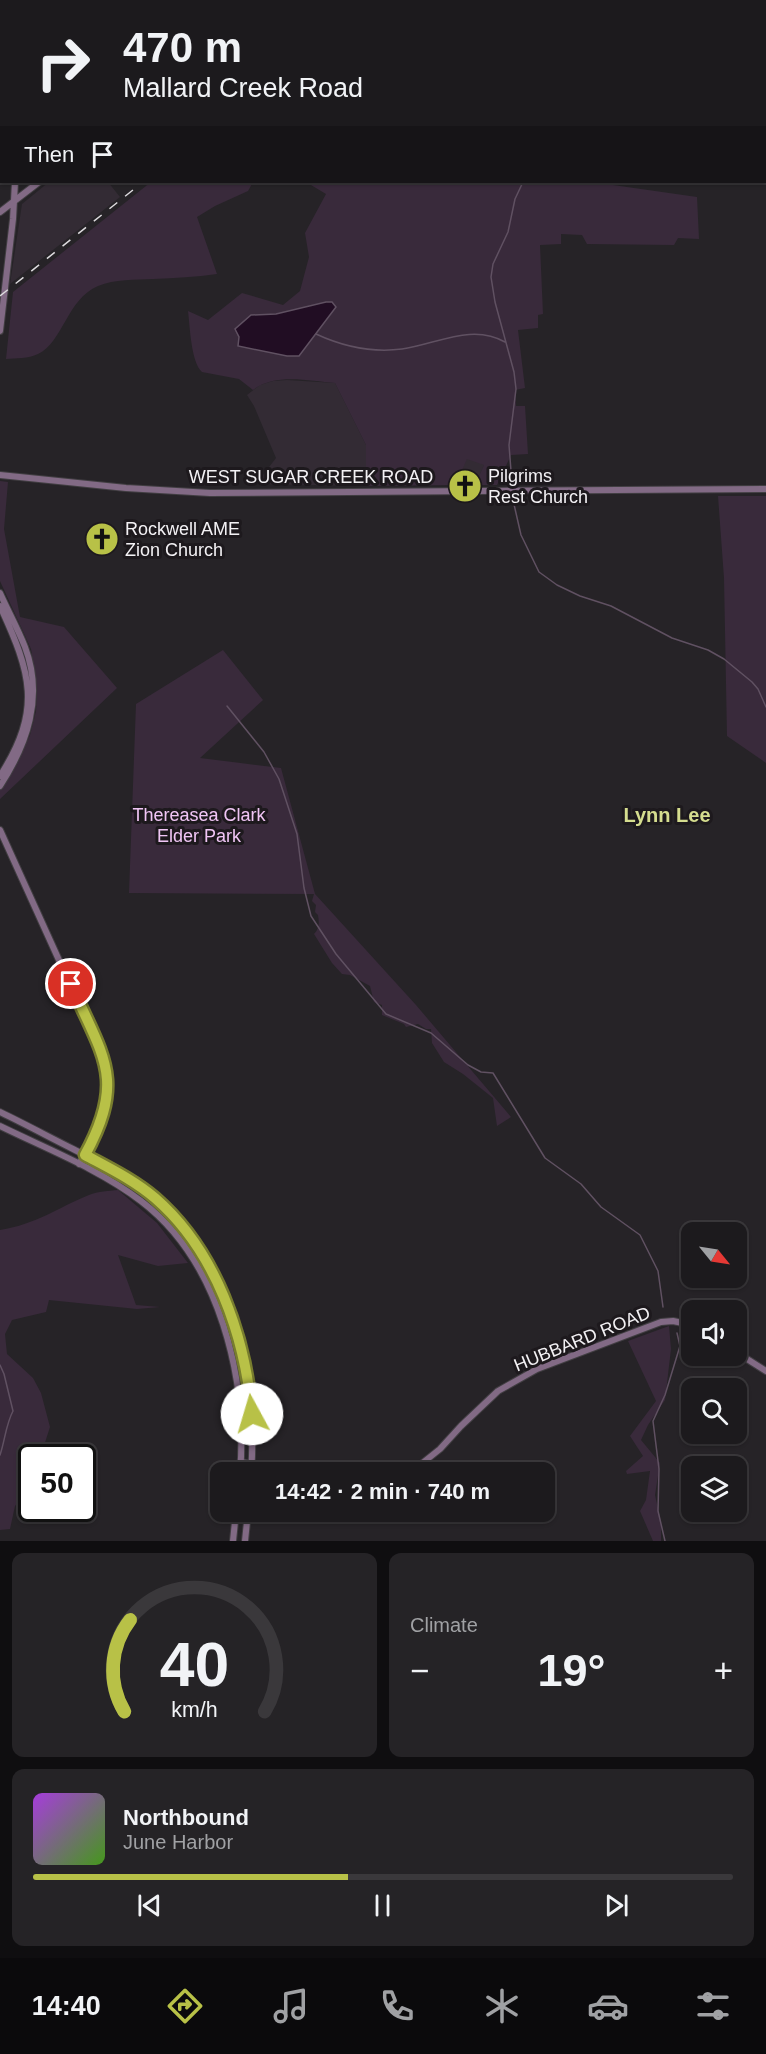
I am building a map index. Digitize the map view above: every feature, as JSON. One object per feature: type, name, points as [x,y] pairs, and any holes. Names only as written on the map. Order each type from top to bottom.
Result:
[{"type":"main road","points":[[0,331],[15,183]]},
{"type":"main road","points":[[0,212],[38,183]]},
{"type":"main road","name":"WEST SUGAR CREEK ROAD","points":[[0,475],[126,488],[210,493],[766,489]]},
{"type":"main road","points":[[0,593],[25,648],[33,682],[33,698],[31,717],[23,745],[0,786]]},
{"type":"main road","points":[[0,606],[20,650],[28,698],[23,730],[0,776]]},
{"type":"main road","points":[[1,833],[102,1051],[107,1080],[107,1098],[100,1124],[79,1164]]},
{"type":"main road","points":[[0,1112],[126,1177],[153,1196],[182,1227],[209,1269],[231,1316],[245,1363],[252,1414],[251,1462]]},
{"type":"main road","points":[[0,1126],[79,1164],[126,1191],[157,1214],[182,1243],[204,1280],[220,1316],[231,1350],[242,1431],[241,1462]]},
{"type":"main road","name":"HUBBARD ROAD","points":[[424,1462],[440,1449],[460,1426],[498,1391],[537,1369],[661,1322],[681,1323]]},
{"type":"main road","points":[[747,1359],[766,1371]]},
{"type":"main road","points":[[233,1541],[235,1522]]},
{"type":"main road","points":[[245,1541],[247,1522]]},
{"type":"shaded area","points":[[48,183],[109,183],[120,197],[10,284],[22,204]]},
{"type":"shaded area","points":[[332,302],[336,307],[299,356],[287,356],[238,346],[239,337],[235,329],[251,315],[276,314]]},
{"type":"shaded area","points":[[287,380],[335,383],[366,445],[366,486],[256,484],[276,458],[247,395],[260,385]]},
{"type":"shaded area","points":[[468,455],[489,455],[475,485],[456,485]]},
{"type":"green space","points":[[150,183],[252,183],[248,191],[197,217],[217,274],[125,280],[98,286],[79,300],[54,340],[46,348],[30,357],[6,359],[13,292]]},
{"type":"green space","points":[[308,183],[599,183],[697,197],[699,239],[678,238],[674,245],[587,244],[582,235],[561,234],[561,244],[540,245],[543,314],[538,315],[538,328],[518,330],[525,388],[515,390],[516,406],[525,406],[528,454],[511,455],[497,485],[475,485],[484,465],[467,459],[456,485],[366,486],[366,445],[335,383],[282,380],[271,381],[253,390],[239,379],[202,372],[195,360],[190,335],[188,311],[208,320],[242,293],[283,305],[300,291],[309,257],[305,233],[326,194]]},
{"type":"green space","points":[[0,481],[8,482],[4,529],[20,617],[64,627],[117,688],[0,799],[0,789],[14,768],[30,735],[36,711],[37,690],[31,649],[0,581]]},
{"type":"green space","points":[[718,496],[766,496],[766,763],[727,736],[724,578]]},
{"type":"green space","name":"Thereasea Clark Elder Park","points":[[223,650],[263,700],[200,758],[281,768],[315,894],[416,1005],[511,1117],[497,1126],[493,1098],[444,1062],[432,1043],[431,1029],[418,1024],[406,1027],[382,1015],[382,1005],[374,1002],[370,986],[350,975],[342,974],[332,963],[314,934],[319,923],[315,912],[316,905],[312,901],[314,894],[129,893],[136,704]]},
{"type":"green space","points":[[118,1190],[157,1223],[188,1263],[158,1266],[118,1255],[136,1305],[160,1307],[137,1309],[49,1300],[46,1312],[12,1320],[5,1334],[7,1354],[33,1378],[41,1393],[50,1427],[45,1444],[18,1444],[18,1502],[10,1529],[0,1530],[0,1230],[36,1220],[92,1194]]},
{"type":"green space","points":[[669,1326],[671,1349],[665,1400],[641,1440],[660,1463],[655,1495],[661,1522],[661,1541],[653,1541],[640,1511],[646,1500],[650,1471],[627,1474],[626,1471],[643,1456],[630,1436],[656,1401],[628,1341]]},
{"type":"waterway","points":[[512,484],[509,445],[516,389],[491,277],[493,264],[508,232],[515,199],[523,183]]},
{"type":"waterway","points":[[316,334],[347,346],[379,350],[402,349],[454,336],[480,334],[505,342]]},
{"type":"waterway","points":[[513,500],[521,535],[539,572],[557,585],[580,596],[611,606],[672,638],[708,650],[724,659],[752,682],[758,689],[766,707]]},
{"type":"waterway","points":[[227,706],[264,752],[279,779],[297,834],[304,888],[311,916],[336,954],[386,1014],[431,1033],[468,1065],[481,1072],[493,1073],[545,1158],[581,1184],[601,1207],[640,1235],[658,1271],[663,1307]]},
{"type":"waterway","points":[[665,1541],[658,1511],[659,1469],[653,1421],[665,1395],[680,1346],[677,1333]]},
{"type":"waterway","points":[[0,1365],[13,1411],[0,1455]]},
{"type":"railway","points":[[0,296],[142,183]]},
{"type":"place","name":"Pilgrims Rest Church","points":[[465,486]]},
{"type":"place","name":"Rockwell AME Zion Church","points":[[102,539]]},
{"type":"district","name":"Lynn Lee","points":[[667,815]]},
{"type":"route","points":[[71,984],[100,1047],[107,1080],[104,1114],[85,1155],[141,1186],[164,1206],[190,1237],[219,1287],[239,1338],[252,1414]]}]
